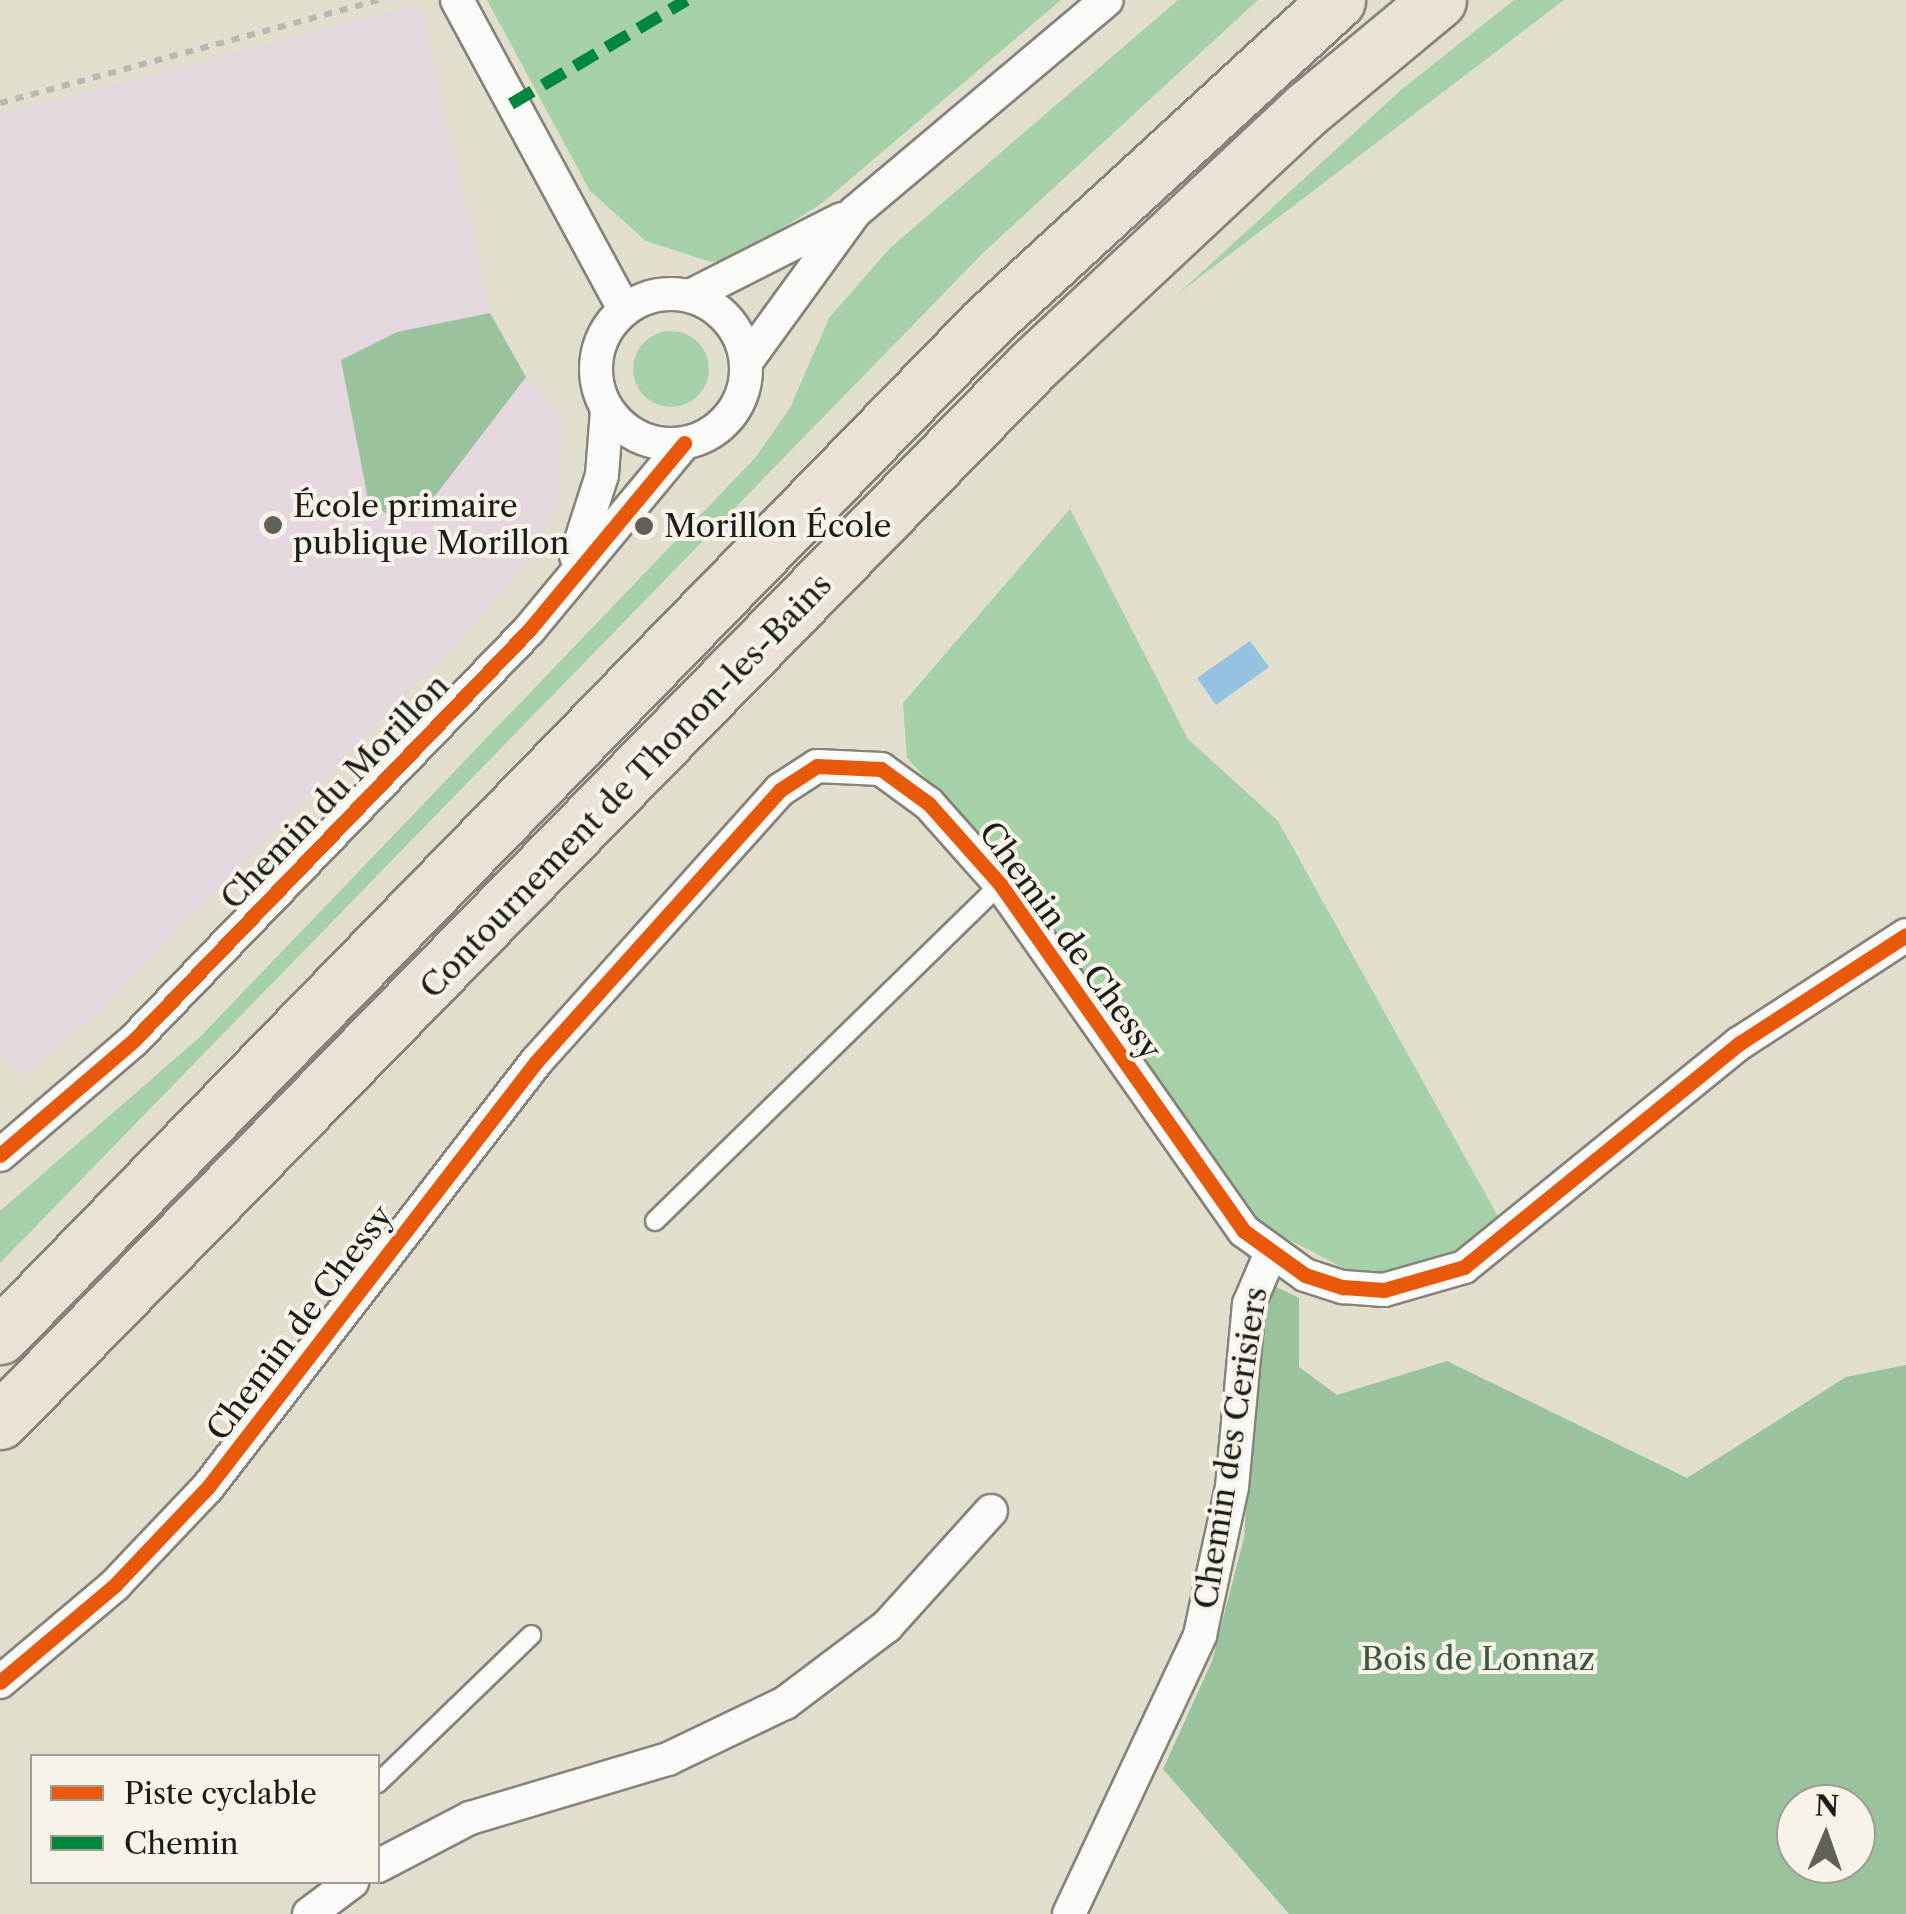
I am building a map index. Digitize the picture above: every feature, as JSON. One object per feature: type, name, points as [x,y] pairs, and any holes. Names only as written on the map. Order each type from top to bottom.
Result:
[{"type":"highway","name":"Contournement de Thonon-les-Bains","points":[[0,1336],[986,323],[1337,0]]},
{"type":"highway","name":"Contournement de Thonon-les-Bains","points":[[0,1421],[1032,367],[1308,108],[1438,0]]},
{"type":"street","points":[[458,0],[624,309]]},
{"type":"street","points":[[855,212],[746,362],[731,414],[684,443],[640,438],[607,410],[596,356],[624,309],[656,295],[690,296],[855,212],[1107,0]]},
{"type":"street","points":[[690,296],[729,321],[746,362]]},
{"type":"street","name":"Chemin du Morillon","points":[[563,587],[599,492],[607,410]]},
{"type":"street","name":"Chemin du Morillon","points":[[0,1156],[132,1041],[563,587],[684,443]]},
{"type":"street","name":"Chemin de Chessy","points":[[0,1682],[114,1585],[208,1487],[536,1062],[797,776],[838,762],[882,769],[929,804],[1000,884],[1222,1203],[1270,1255],[1343,1287],[1384,1290],[1464,1266],[1740,1043],[1906,935]]},
{"type":"street","name":"Chemin des Cerisiers","points":[[1069,1914],[1200,1635],[1232,1488],[1249,1304],[1270,1255]]},
{"type":"street","points":[[380,1865],[470,1818],[668,1759],[785,1703],[887,1626],[991,1511]]},
{"type":"street","points":[[317,1899],[348,1884]]},
{"type":"lane","points":[[655,1220],[1000,884]]},
{"type":"lane","points":[[380,1780],[531,1635]]},
{"type":"path","points":[[0,103],[378,0]]},
{"type":"shaded area","name":"École primaire publique Morillon","points":[[420,4],[490,313],[526,377],[562,415],[560,492],[533,557],[470,628],[92,1019],[24,1075],[0,1053],[0,115]]},
{"type":"green space","points":[[487,0],[1061,0],[821,204],[732,259],[711,262],[646,241],[590,191]]},
{"type":"green space","points":[[1178,0],[1258,0],[984,252],[0,1263],[0,1211],[200,1037],[755,458],[790,408],[829,318],[890,248]]},
{"type":"green space","points":[[1514,0],[1564,0],[1179,293],[1401,90]]},
{"type":"green space","points":[[490,313],[526,377],[425,509],[387,514],[368,499],[341,360],[397,332]]},
{"type":"green space","points":[[671,331],[698,342],[709,369],[698,396],[671,407],[644,396],[633,369],[644,342]]},
{"type":"green space","points":[[1070,509],[1188,739],[1278,821],[1500,1220],[1465,1247],[1389,1274],[1349,1271],[1261,1225],[998,856],[907,758],[903,703]]},
{"type":"green space","name":"Bois de Lonnaz","points":[[1272,1285],[1299,1298],[1299,1367],[1337,1395],[1447,1361],[1687,1478],[1846,1377],[1906,1365],[1906,1914],[1289,1914],[1163,1769],[1212,1661],[1244,1538],[1258,1334]]},
{"type":"water","points":[[1250,641],[1269,667],[1216,705],[1197,678]]},
{"type":"marked path","points":[[511,104],[687,0]]},
{"type":"cycle path","points":[[0,1155],[133,1041],[529,630],[684,443]]},
{"type":"cycle path","points":[[0,1682],[115,1585],[208,1487],[536,1062],[780,790],[817,766],[881,769],[929,804],[1000,884],[1244,1231],[1305,1275],[1343,1287],[1384,1290],[1464,1267],[1740,1043],[1906,935]]},
{"type":"place","name":"École primaire publique Morillon","points":[[273,525]]},
{"type":"place","name":"Morillon École","points":[[644,526]]}]
